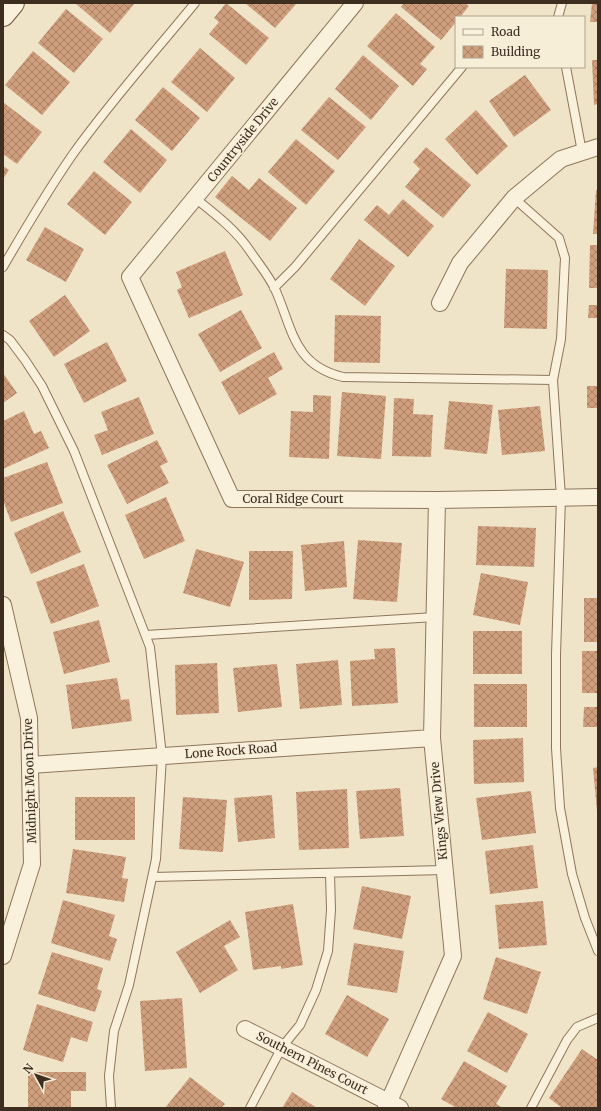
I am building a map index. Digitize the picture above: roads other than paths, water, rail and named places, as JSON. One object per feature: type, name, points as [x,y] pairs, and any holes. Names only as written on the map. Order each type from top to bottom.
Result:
[{"type":"street","points":[[3,15],[13,3]]},
{"type":"street","name":"Countryside Drive","points":[[130,277],[355,3]]},
{"type":"street","points":[[440,303],[460,262],[514,198],[561,159],[598,147]]},
{"type":"street","name":"Coral Ridge Court","points":[[130,277],[232,499],[437,500],[598,497]]},
{"type":"street","name":"Kings View Drive","points":[[392,1106],[453,956],[432,738],[437,500]]},
{"type":"street","name":"Midnight Moon Drive","points":[[3,605],[29,718],[32,864],[3,956]]},
{"type":"street","name":"Lone Rock Road","points":[[30,765],[432,738]]},
{"type":"street","name":"Southern Pines Court","points":[[245,1029],[282,1047],[392,1106]]},
{"type":"lane","points":[[3,267],[38,208],[74,154],[111,105],[195,3]]},
{"type":"lane","points":[[558,16],[562,3]]},
{"type":"lane","points":[[274,288],[295,267],[461,68]]},
{"type":"lane","points":[[566,68],[582,152]]},
{"type":"lane","points":[[195,198],[237,234],[249,249],[274,288],[296,343],[308,361],[326,373],[343,378],[553,380]]},
{"type":"lane","points":[[514,198],[559,238],[565,258],[561,339],[553,380],[561,497],[556,655],[556,748],[560,808],[572,874],[585,918],[598,951]]},
{"type":"lane","points":[[3,335],[10,340],[42,386],[74,451],[150,646],[162,756],[156,860],[129,985],[114,1031],[108,1076],[111,1108]]},
{"type":"lane","points":[[146,635],[435,617]]},
{"type":"lane","points":[[153,877],[445,870]]},
{"type":"lane","points":[[250,1108],[282,1047],[300,1025],[316,990],[328,951],[331,910],[330,873]]},
{"type":"lane","points":[[531,1108],[567,1040],[577,1027],[598,1018]]}]
